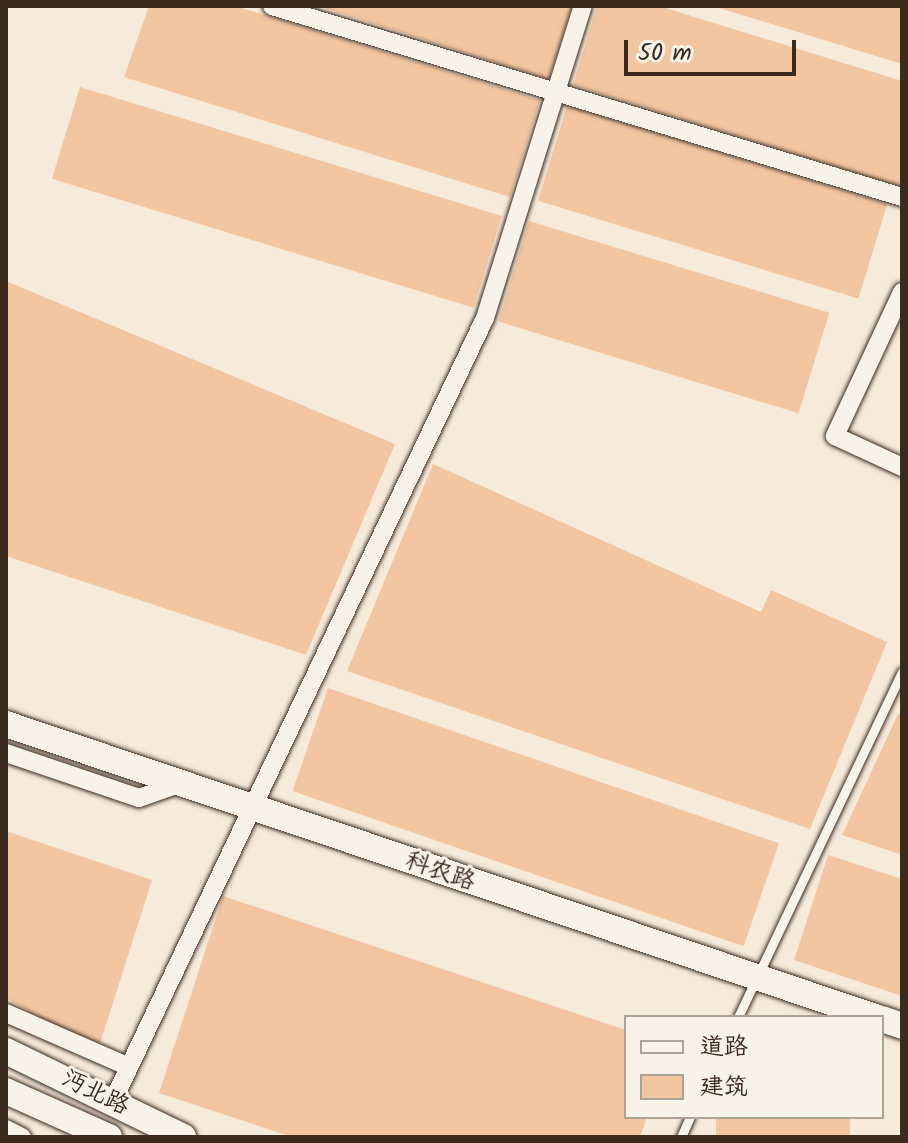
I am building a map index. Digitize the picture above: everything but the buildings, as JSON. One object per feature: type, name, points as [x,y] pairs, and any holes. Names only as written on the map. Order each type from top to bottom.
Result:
[{"type":"street","points":[[272,6],[902,197]]},
{"type":"street","points":[[113,1101],[485,318],[583,6]]},
{"type":"street","points":[[902,292],[835,436],[902,467]]},
{"type":"street","name":"科农路","points":[[6,724],[869,1015]]},
{"type":"street","points":[[6,753],[139,798],[179,784]]},
{"type":"street","points":[[6,1013],[129,1067]]},
{"type":"street","name":"沔北路","points":[[6,1051],[183,1137]]},
{"type":"street","name":"沔北路","points":[[6,1091],[101,1135]]},
{"type":"street","points":[[6,1129],[22,1137]]},
{"type":"lane","points":[[739,1015],[902,672]]}]
